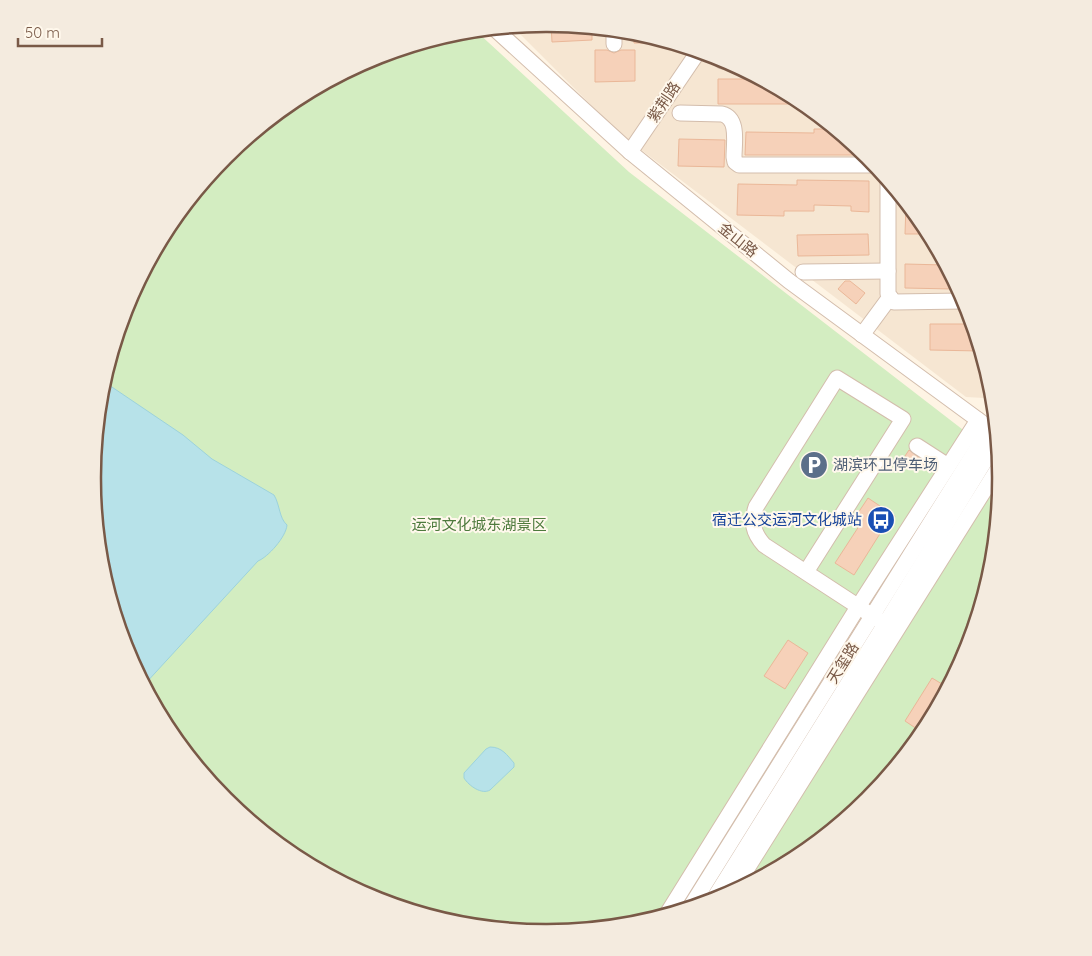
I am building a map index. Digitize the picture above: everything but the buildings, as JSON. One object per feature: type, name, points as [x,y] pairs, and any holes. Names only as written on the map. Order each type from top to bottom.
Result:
[{"type":"street","name":"金山路","points":[[506,34],[630,152],[789,281],[989,426]]},
{"type":"street","name":"紫荆路","points":[[630,152],[694,58]]},
{"type":"street","points":[[680,113],[729,115],[733,121],[735,162],[739,165],[863,165]]},
{"type":"street","points":[[890,195],[888,294],[894,302],[955,301]]},
{"type":"street","points":[[803,272],[888,271]]},
{"type":"street","points":[[862,334],[890,297]]},
{"type":"street","points":[[806,572],[903,419],[837,378],[756,507],[753,529],[764,546],[885,624]]},
{"type":"street","points":[[672,905],[948,466],[989,430]]},
{"type":"street","name":"天玺路","points":[[721,888],[801,771],[912,579],[989,431]]},
{"type":"street","points":[[917,446],[948,466]]},
{"type":"street","points":[[739,880],[912,579],[992,476]]},
{"type":"street","name":"天玺路","points":[[696,897],[872,616],[912,579]]},
{"type":"street","points":[[768,751],[801,771]]},
{"type":"shaded area","points":[[519,33],[575,33],[604,36],[633,41],[689,56],[743,78],[769,92],[794,108],[840,143],[881,184],[916,230],[932,255],[946,281],[968,335],[984,398],[966,397],[619,133]]},
{"type":"green space","name":"运河文化城东湖景区","points":[[482,37],[629,172],[971,436],[683,902],[633,915],[575,923],[517,923],[488,920],[459,915],[403,900],[349,878],[323,864],[298,848],[252,813],[211,772],[193,749],[160,701],[146,675],[124,621],[116,593],[109,565],[101,507],[101,449],[104,420],[109,391],[124,335],[146,281],[160,255],[176,230],[211,184],[252,143],[298,108],[323,92],[349,78],[403,56],[459,41]]},
{"type":"green space","points":[[992,491],[988,536],[976,593],[958,648],[932,701],[899,749],[861,793],[840,813],[794,848],[751,874]]},
{"type":"water","points":[[110,386],[183,435],[212,459],[274,495],[282,519],[287,525],[286,530],[276,546],[258,561],[149,680],[124,621],[109,565],[104,536],[101,507],[101,449]]},
{"type":"water","points":[[490,747],[498,748],[504,752],[514,763],[514,767],[490,790],[483,791],[469,784],[464,778],[464,773]]},
{"type":"place","name":"湖滨环卫停车场","points":[[814,465]]},
{"type":"place","name":"宿迁公交运河文化城站","points":[[881,520]]}]
